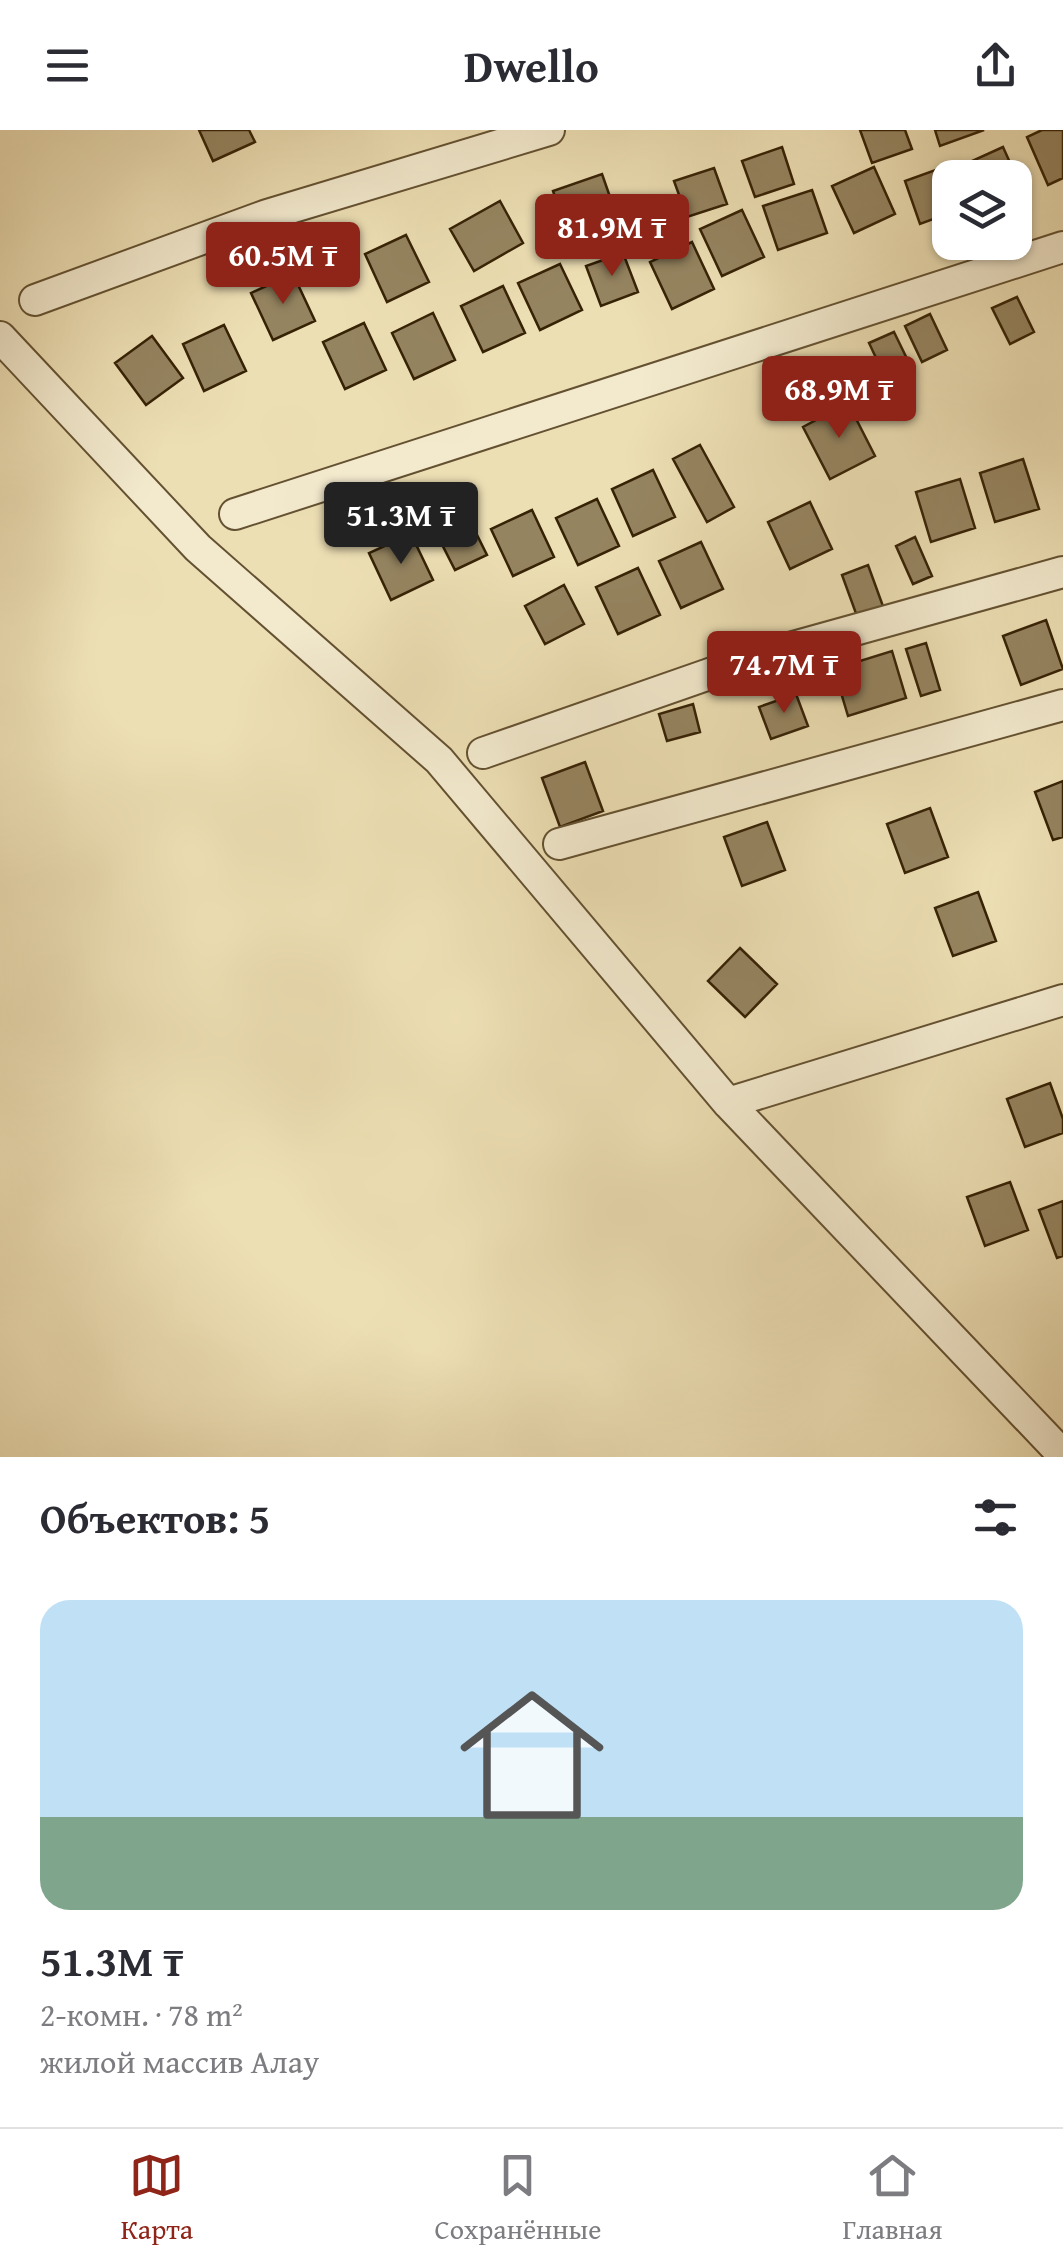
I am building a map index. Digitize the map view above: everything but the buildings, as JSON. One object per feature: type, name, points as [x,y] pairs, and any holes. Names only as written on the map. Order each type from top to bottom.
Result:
[{"type":"street","points":[[34,300],[267,215],[549,130]]},
{"type":"street","points":[[235,514],[1063,246]]},
{"type":"street","points":[[0,337],[198,548],[440,760],[728,1103],[1063,1454]]},
{"type":"street","points":[[483,753],[761,656],[1063,572]]},
{"type":"street","points":[[559,844],[1063,705]]},
{"type":"street","points":[[728,1103],[1063,1000]]}]
